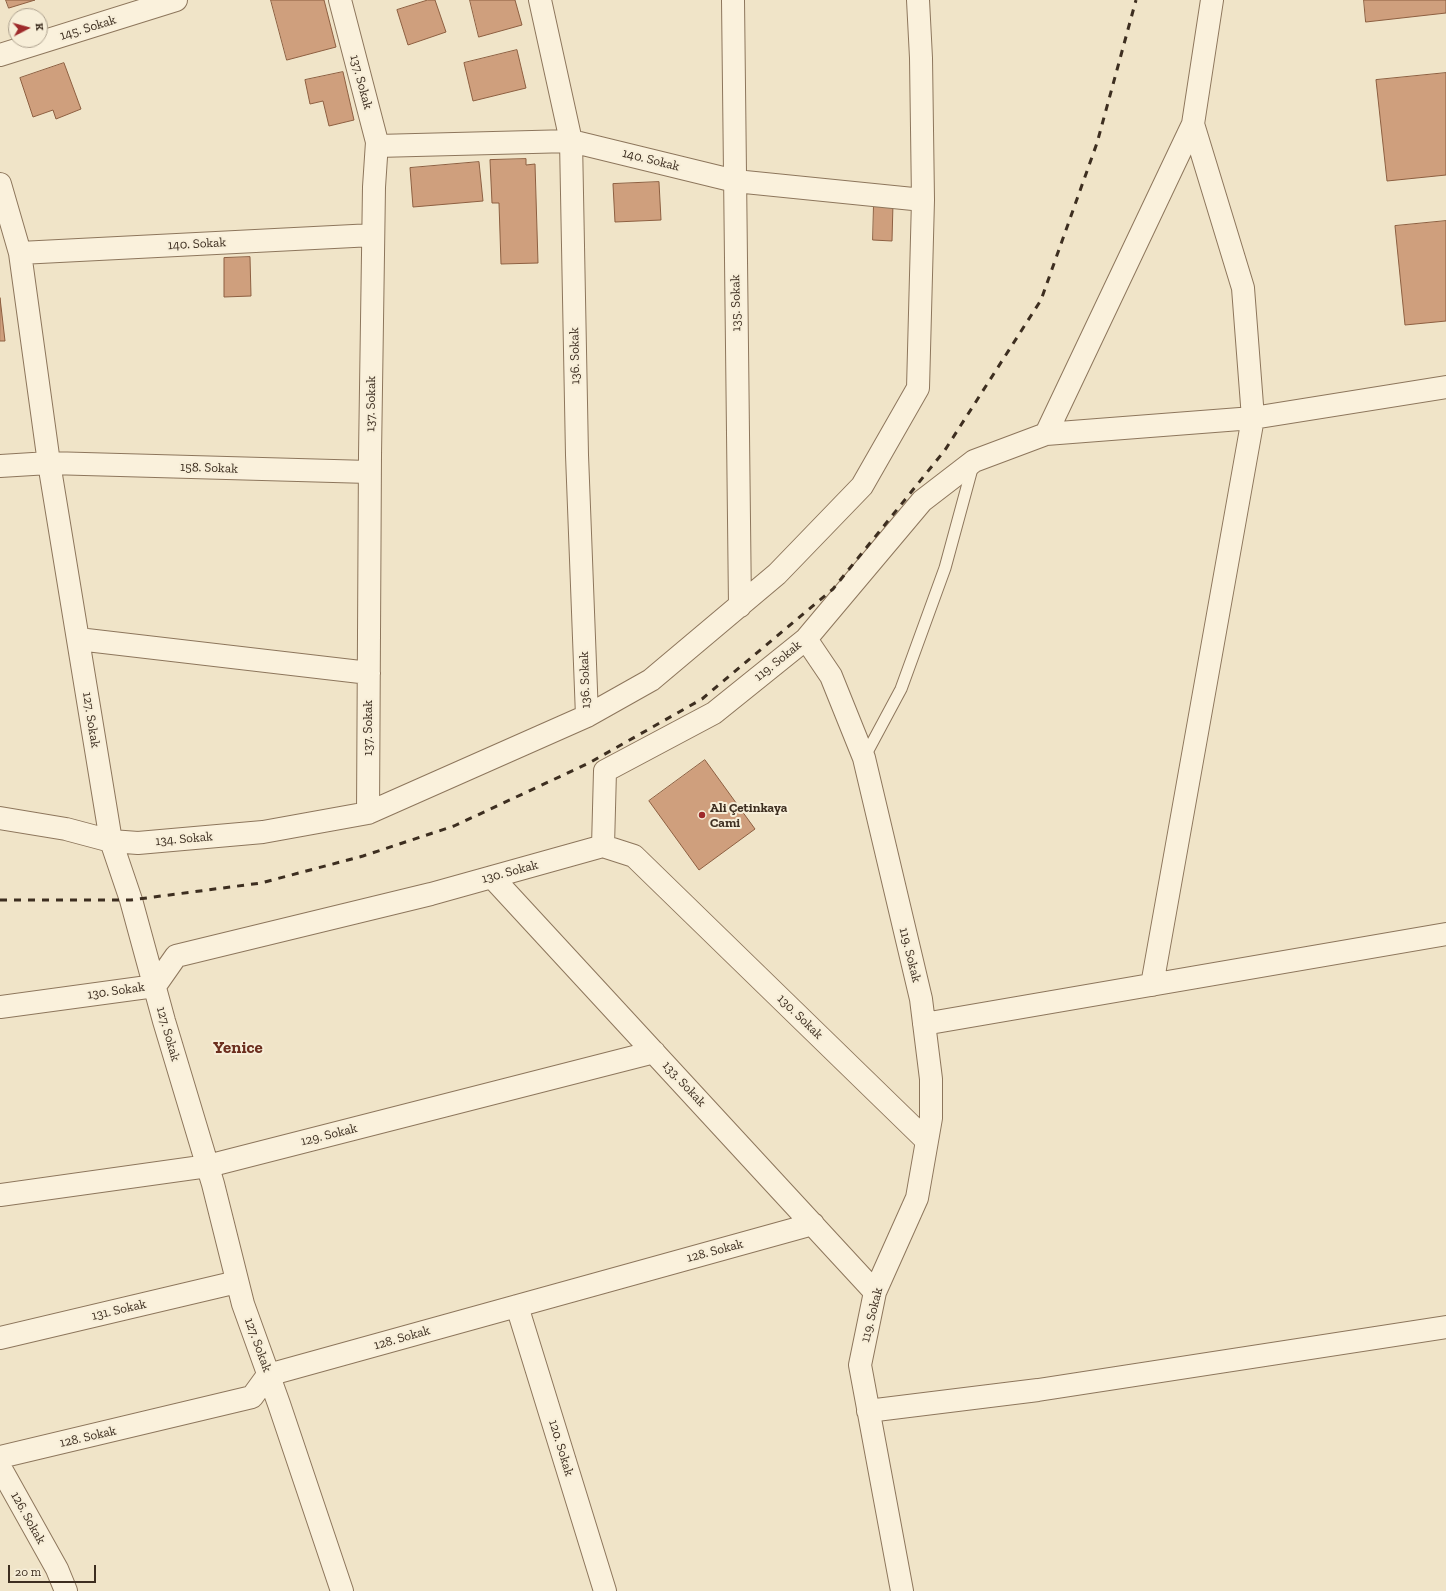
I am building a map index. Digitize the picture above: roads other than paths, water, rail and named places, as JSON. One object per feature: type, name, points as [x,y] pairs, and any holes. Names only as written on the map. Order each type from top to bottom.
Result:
[{"type":"street","name":"145. Sokak","points":[[0,55],[149,4],[176,0]]},
{"type":"street","name":"137. Sokak","points":[[340,0],[377,146],[373,235],[368,673],[368,813]]},
{"type":"street","name":"136. Sokak","points":[[540,0],[571,141],[577,455],[587,716]]},
{"type":"street","name":"135. Sokak","points":[[734,0],[740,606]]},
{"type":"street","name":"134. Sokak","points":[[0,818],[66,829],[111,841],[138,843],[263,832],[368,813],[587,716],[651,680],[777,574],[862,486],[918,388],[923,200],[921,58],[918,0]]},
{"type":"street","points":[[1046,434],[1193,124],[1212,0]]},
{"type":"street","points":[[1152,985],[1253,418],[1244,288],[1193,124]]},
{"type":"street","name":"140. Sokak","points":[[377,146],[571,141],[735,181],[923,200]]},
{"type":"street","name":"127. Sokak","points":[[0,184],[20,253],[49,463],[111,841],[131,900],[208,1166],[243,1304],[342,1591]]},
{"type":"street","name":"140. Sokak","points":[[20,253],[373,235]]},
{"type":"street","points":[[806,639],[922,502],[974,461],[1046,434],[1253,418],[1446,387]]},
{"type":"street","name":"158. Sokak","points":[[0,466],[49,463],[370,472]]},
{"type":"street","points":[[78,639],[368,673]]},
{"type":"street","name":"119. Sokak","points":[[603,846],[605,771],[714,713],[806,639],[831,676],[864,758],[921,999],[931,1079],[930,1118],[917,1198],[875,1292],[860,1365],[902,1591]]},
{"type":"street","name":"130. Sokak","points":[[0,1007],[155,986],[176,956],[431,894],[603,846],[634,856],[927,1141]]},
{"type":"street","name":"133. Sokak","points":[[492,877],[875,1292]]},
{"type":"street","points":[[924,1024],[1446,934]]},
{"type":"street","name":"129. Sokak","points":[[0,1195],[208,1166],[654,1052]]},
{"type":"street","name":"128. Sokak","points":[[0,1458],[252,1398],[268,1375],[813,1224]]},
{"type":"street","name":"131. Sokak","points":[[0,1338],[237,1282]]},
{"type":"street","name":"120. Sokak","points":[[517,1306],[606,1591]]},
{"type":"street","points":[[868,1411],[1038,1390],[1446,1327]]},
{"type":"street","name":"126. Sokak","points":[[0,1467],[57,1569],[66,1591]]},
{"type":"lane","points":[[864,758],[901,688],[945,568],[974,461]]},
{"type":"railway","points":[[0,900],[131,900],[261,883],[363,856],[454,826],[589,763],[702,699],[833,589],[945,450],[1041,300],[1097,143],[1136,0]]},
{"type":"place","name":"Ali Çetinkaya Cami","points":[[702,815]]},
{"type":"district","name":"Yenice","points":[[238,1048]]}]
